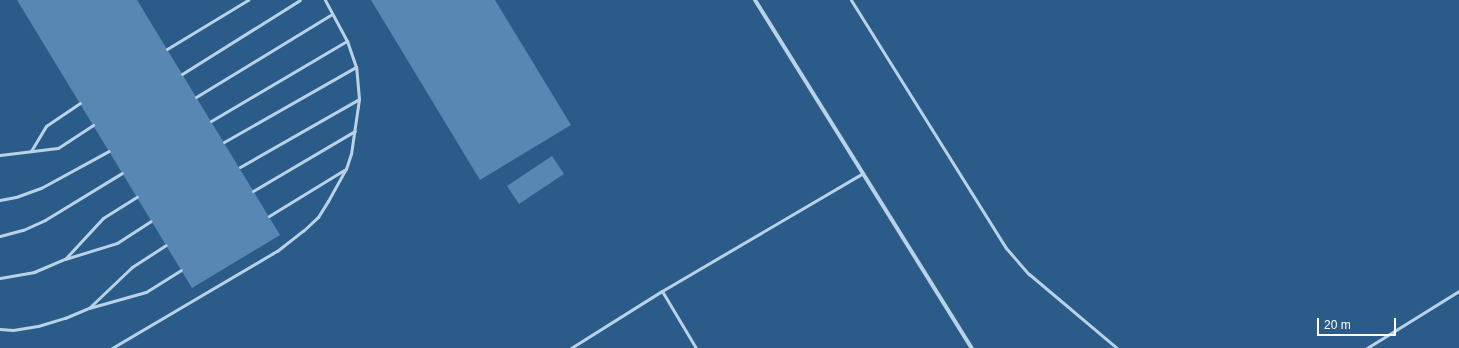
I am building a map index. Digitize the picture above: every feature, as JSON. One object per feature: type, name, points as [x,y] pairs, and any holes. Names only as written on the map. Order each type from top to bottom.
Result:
[{"type":"street","points":[[755,0],[972,348]]},
{"type":"lane","points":[[167,49],[248,0]]},
{"type":"lane","points":[[182,74],[300,0]]},
{"type":"lane","points":[[112,348],[277,251],[304,231],[318,217],[346,169],[356,130],[359,99],[356,67],[347,41],[325,0]]},
{"type":"lane","points":[[851,0],[1006,248],[1029,274],[1117,348]]},
{"type":"lane","points":[[196,97],[332,14]]},
{"type":"lane","points":[[211,121],[347,41]]},
{"type":"lane","points":[[224,142],[356,67]]},
{"type":"lane","points":[[240,167],[359,99]]},
{"type":"lane","points":[[31,151],[46,126],[80,103]]},
{"type":"lane","points":[[0,155],[58,148],[93,125]]},
{"type":"lane","points":[[253,191],[356,130]]},
{"type":"lane","points":[[0,200],[16,198],[41,188],[109,151]]},
{"type":"lane","points":[[269,216],[346,169]]},
{"type":"lane","points":[[0,236],[23,230],[45,220],[122,173]]},
{"type":"lane","points":[[571,348],[662,291],[863,173]]},
{"type":"lane","points":[[65,259],[103,218],[137,197]]},
{"type":"lane","points":[[0,278],[34,272],[65,259],[117,243],[151,221]]},
{"type":"lane","points":[[89,308],[132,267],[166,245]]},
{"type":"lane","points":[[0,329],[13,330],[38,326],[65,318],[89,308],[146,292],[181,270]]},
{"type":"lane","points":[[662,291],[696,348]]},
{"type":"lane","points":[[1367,348],[1459,291]]},
{"type":"building","points":[[17,0],[137,0],[280,235],[192,288]]},
{"type":"building","points":[[371,0],[495,0],[571,125],[480,180]]},
{"type":"building","points":[[552,156],[564,174],[519,204],[507,186]]}]
